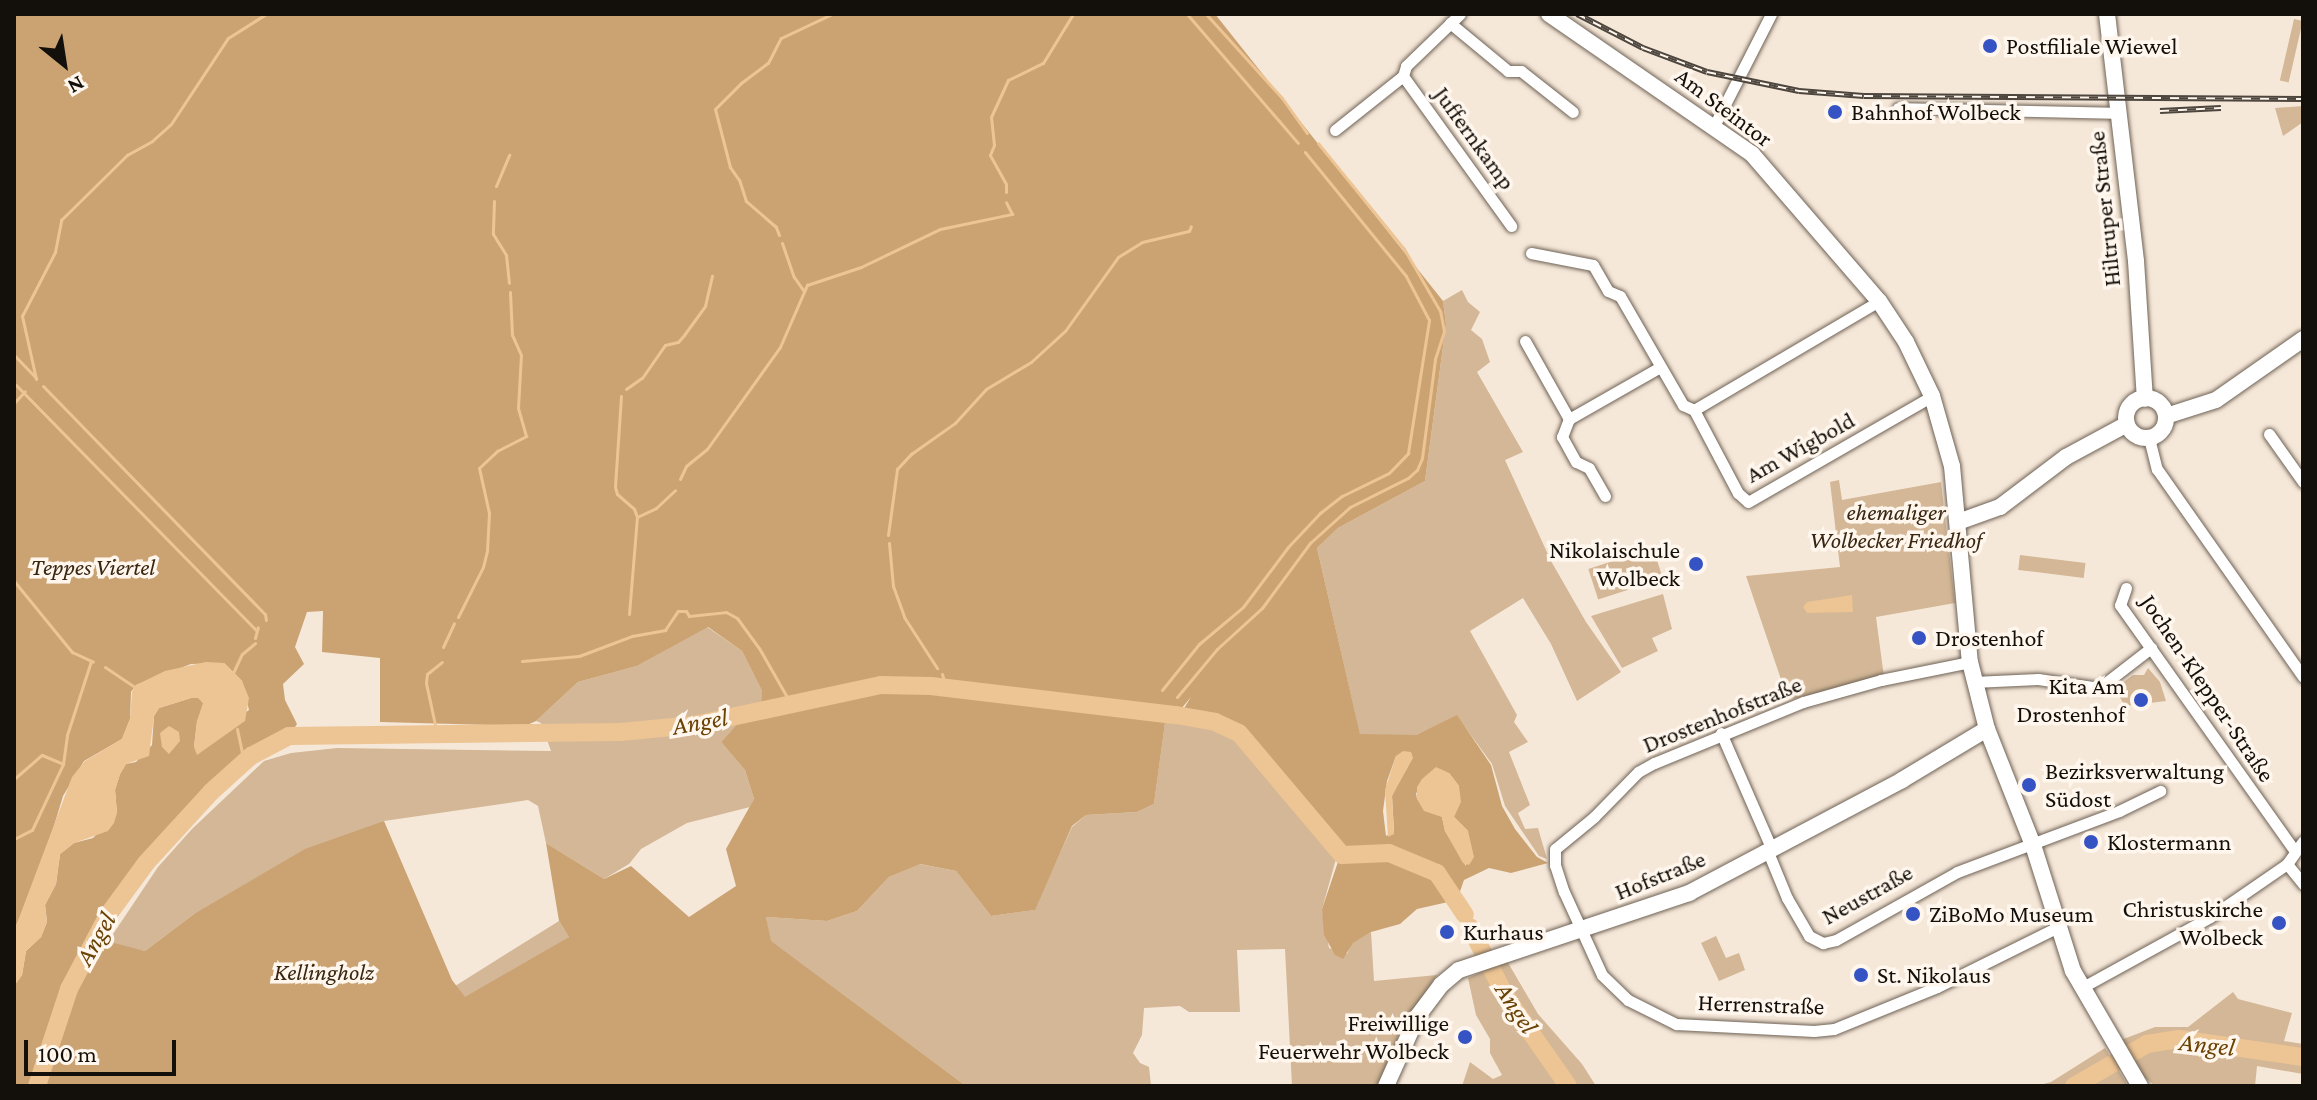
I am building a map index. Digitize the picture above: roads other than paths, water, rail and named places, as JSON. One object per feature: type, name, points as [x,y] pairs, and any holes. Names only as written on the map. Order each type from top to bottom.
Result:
[{"type":"street","name":"Juffernkamp","points":[[1335,130],[1403,76],[1406,66],[1460,14]]},
{"type":"street","name":"Am Steintor","points":[[1549,14],[1752,154],[1879,301],[1906,342],[1932,396],[1952,466],[1970,662],[1987,729],[2033,845],[2081,988],[2136,1080]]},
{"type":"street","points":[[1714,126],[1771,14]]},
{"type":"street","name":"Hiltruper Straße","points":[[2107,14],[2136,261],[2145,399]]},
{"type":"street","points":[[1450,23],[1508,71],[1521,71],[1573,112]]},
{"type":"street","name":"Juffernkamp","points":[[1403,76],[1511,226]]},
{"type":"street","points":[[1898,108],[2118,113]]},
{"type":"street","name":"Am Wigbold","points":[[1531,253],[1593,265],[1608,291],[1620,296],[1683,405],[1694,410],[1714,453],[1738,493],[1748,502],[1932,396]]},
{"type":"street","points":[[1694,410],[1879,301]]},
{"type":"street","points":[[2166,416],[2216,400],[2303,339]]},
{"type":"street","points":[[1525,341],[1569,419]]},
{"type":"street","points":[[1605,496],[1589,468],[1576,462],[1562,437],[1569,419],[1660,367]]},
{"type":"street","points":[[2145,399],[2157,401],[2166,416],[2160,433],[2149,438],[2135,435],[2127,424],[2131,406],[2145,399]]},
{"type":"street","points":[[1958,522],[2000,507],[2086,445],[2127,424]]},
{"type":"street","points":[[2269,434],[2303,482]]},
{"type":"street","points":[[2149,438],[2157,469],[2303,677]]},
{"type":"street","name":"Jochen-Klepper-Straße","points":[[2126,588],[2120,605],[2294,850]]},
{"type":"street","points":[[1973,682],[2038,679],[2099,688],[2151,648]]},
{"type":"street","name":"Drostenhofstraße","points":[[1580,930],[1555,865],[1555,849],[1594,817],[1638,772],[1721,733],[1803,702],[1881,680],[1970,662]]},
{"type":"street","name":"Hofstraße","points":[[1386,1086],[1408,1033],[1426,1004],[1450,977],[1474,963],[1689,893],[1987,729]]},
{"type":"street","points":[[1721,733],[1770,851]]},
{"type":"street","points":[[2033,845],[2160,791]]},
{"type":"street","points":[[2081,988],[2189,931],[2287,864],[2303,841]]},
{"type":"street","name":"Neustraße","points":[[1770,851],[1787,898],[1809,936],[1823,943],[1836,940],[1935,882],[2033,845]]},
{"type":"street","points":[[2287,864],[2303,884]]},
{"type":"street","name":"Herrenstraße","points":[[1580,930],[1602,975],[1614,989],[1676,1024],[1814,1031],[1834,1029],[1882,1011],[2058,927]]},
{"type":"waterway","points":[[36,379],[22,316],[55,252],[61,220],[127,155],[152,141],[171,124],[228,38],[266,14]]},
{"type":"waterway","points":[[779,235],[776,227],[746,201],[739,180],[730,167],[715,109],[741,83],[768,63],[781,38],[832,14]]},
{"type":"waterway","points":[[1006,192],[1006,184],[990,155],[994,145],[991,117],[1008,80],[1043,63],[1073,14]]},
{"type":"waterway","points":[[1187,14],[1298,143]]},
{"type":"waterway","points":[[1206,14],[1282,98],[1307,133]]},
{"type":"waterway","points":[[1177,697],[1217,649],[1262,608],[1310,543],[1350,507],[1408,478],[1417,470],[1422,458],[1435,359],[1444,331],[1440,311],[1404,249],[1318,143]]},
{"type":"waterway","points":[[1162,690],[1199,644],[1243,607],[1288,547],[1320,513],[1342,496],[1389,473],[1408,453],[1429,320],[1406,276],[1305,152]]},
{"type":"waterway","points":[[496,186],[509,155]]},
{"type":"waterway","points":[[494,201],[493,234],[506,255],[509,283]]},
{"type":"waterway","points":[[680,479],[686,466],[707,449],[780,347],[807,285],[861,267],[940,229],[1012,214],[1006,202]]},
{"type":"waterway","points":[[888,535],[897,469],[911,454],[955,423],[986,389],[1031,362],[1065,331],[1118,257],[1142,242],[1189,231],[1191,226]]},
{"type":"waterway","points":[[782,243],[794,277],[803,290]]},
{"type":"waterway","points":[[626,389],[642,378],[665,345],[678,342],[684,335],[705,306],[712,276]]},
{"type":"waterway","points":[[458,617],[483,567],[487,551],[489,513],[479,468],[497,451],[526,436],[518,408],[521,355],[512,335],[510,292]]},
{"type":"waterway","points":[[14,355],[36,378]]},
{"type":"waterway","points":[[16,385],[256,630]]},
{"type":"waterway","points":[[43,386],[265,614],[266,620]]},
{"type":"waterway","points":[[14,403],[25,391]]},
{"type":"waterway","points":[[621,396],[615,487],[617,494],[634,509],[637,517]]},
{"type":"waterway","points":[[629,614],[637,517],[656,508],[675,490]]},
{"type":"waterway","points":[[889,543],[893,586],[904,617],[937,668]]},
{"type":"waterway","points":[[14,581],[72,652],[93,662]]},
{"type":"waterway","points":[[522,661],[579,656],[632,636],[665,630],[678,611],[686,611],[689,616],[726,612],[737,618],[759,648],[791,704]]},
{"type":"waterway","points":[[443,647],[454,623]]},
{"type":"waterway","points":[[255,638],[258,627]]},
{"type":"waterway","points":[[233,673],[242,654],[255,643]]},
{"type":"waterway","points":[[14,839],[32,830],[63,764],[67,735],[91,661]]},
{"type":"waterway","points":[[437,734],[426,683],[427,674],[442,662]]},
{"type":"waterway","points":[[105,667],[135,687]]},
{"type":"waterway","points":[[942,674],[946,688]]},
{"type":"waterway","name":"Angel","points":[[37,1086],[69,989],[108,915],[146,863],[211,792],[251,756],[289,736],[620,732],[694,725],[881,685],[931,686],[1176,715],[1215,722],[1239,733],[1342,855],[1389,853],[1437,873],[1465,915]]},
{"type":"waterway","name":"Angel","points":[[1147,711],[1150,705]]},
{"type":"waterway","name":"Angel","points":[[1168,714],[1170,708]]},
{"type":"waterway","points":[[237,729],[244,763]]},
{"type":"waterway","points":[[14,779],[42,755],[63,764]]},
{"type":"waterway","name":"Angel","points":[[1470,927],[1506,997],[1568,1086]]},
{"type":"waterway","name":"Angel","points":[[2074,1086],[2147,1044],[2179,1039],[2303,1057]]},
{"type":"railway","points":[[1577,14],[1643,48],[1707,72],[1799,91],[1864,96],[2303,99]]},
{"type":"railway","points":[[2160,111],[2221,108]]},
{"type":"place","name":"Postfiliale Wiewel","points":[[1990,46]]},
{"type":"place","name":"Bahnhof Wolbeck","points":[[1835,112]]},
{"type":"place","name":"Nikolaischule Wolbeck","points":[[1696,564]]},
{"type":"place","name":"Drostenhof","points":[[1919,638]]},
{"type":"place","name":"Kita Am Drostenhof","points":[[2141,700]]},
{"type":"place","name":"Bezirksverwaltung Südost","points":[[2029,785]]},
{"type":"place","name":"Klostermann","points":[[2091,842]]},
{"type":"place","name":"ZiBoMo Museum","points":[[1913,914]]},
{"type":"place","name":"Christuskirche Wolbeck","points":[[2279,923]]},
{"type":"place","name":"Kurhaus","points":[[1447,932]]},
{"type":"place","name":"St. Nikolaus","points":[[1861,975]]},
{"type":"place","name":"Freiwillige Feuerwehr Wolbeck","points":[[1465,1037]]},
{"type":"park label","name":"ehemaliger Wolbecker Friedhof","points":[[1896,526]]},
{"type":"park label","name":"Teppes Viertel","points":[[93,567]]},
{"type":"park label","name":"Kellingholz","points":[[324,972]]}]
